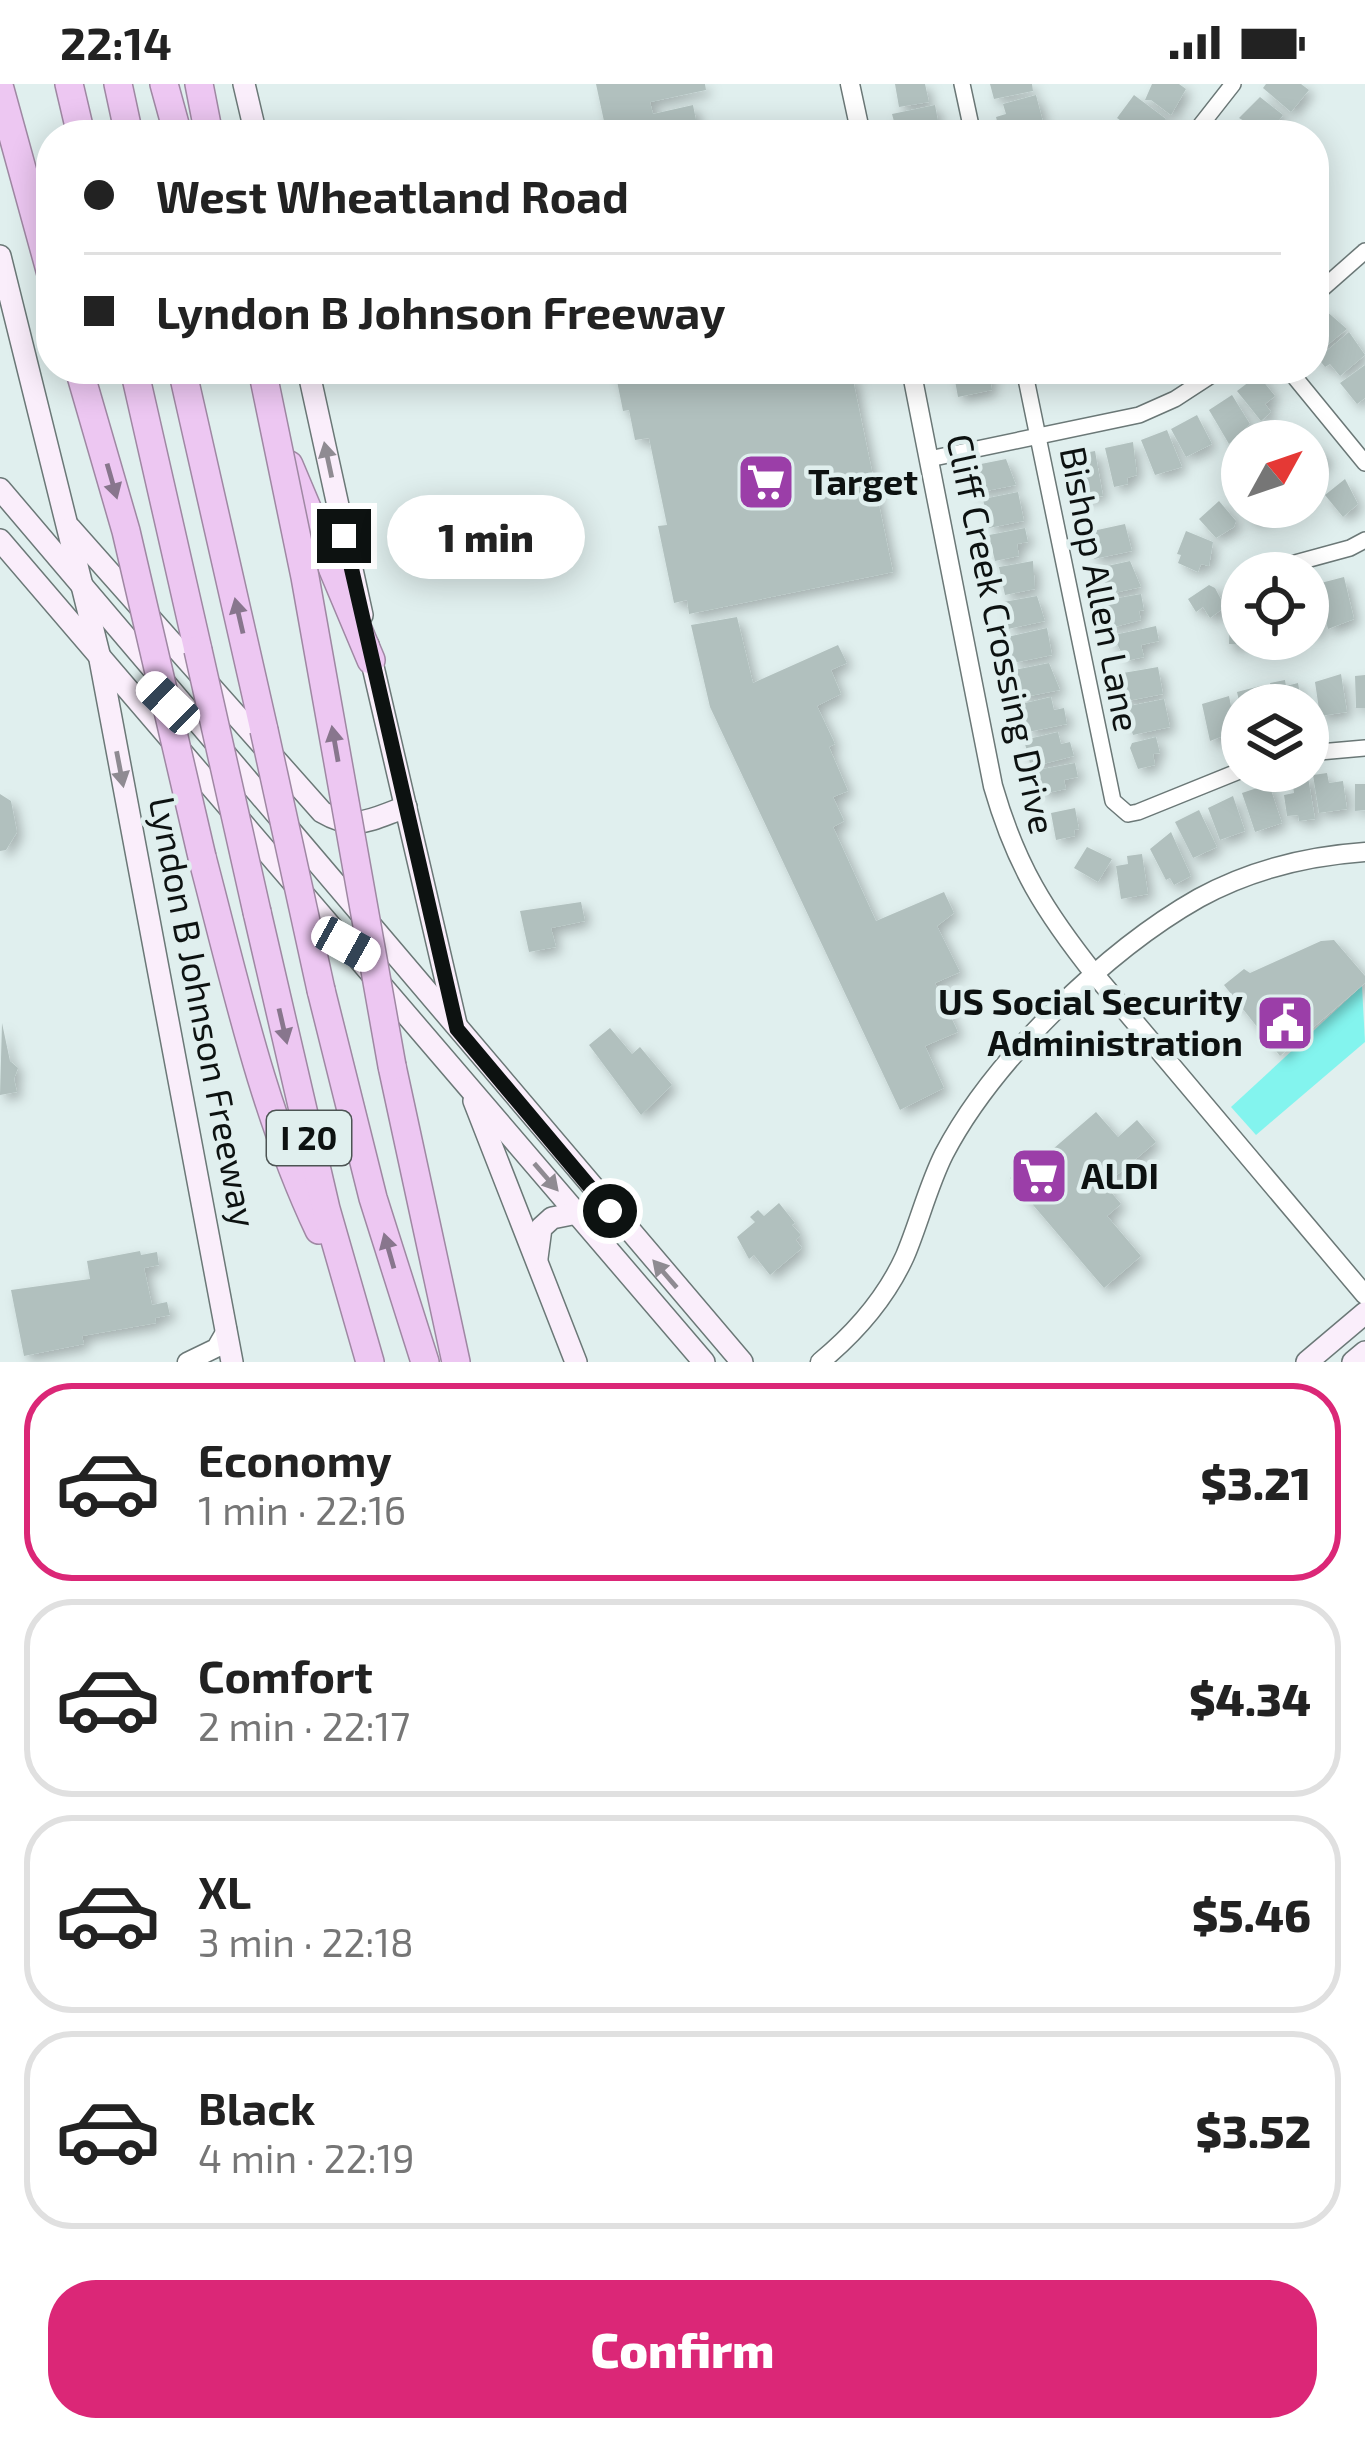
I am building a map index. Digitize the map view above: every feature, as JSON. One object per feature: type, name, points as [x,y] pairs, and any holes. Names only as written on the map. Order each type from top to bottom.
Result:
[{"type":"highway","points":[[69,84],[77,120]]},
{"type":"highway","points":[[118,84],[126,120]]},
{"type":"highway","points":[[164,84],[174,120]]},
{"type":"highway","points":[[200,84],[206,120]]},
{"type":"highway","points":[[0,89],[36,220]]},
{"type":"highway","points":[[83,384],[126,532],[202,857],[251,1041],[294,1177],[349,1291]]},
{"type":"highway","name":"Lyndon B Johnson Freeway","points":[[137,384],[257,912],[370,1362]]},
{"type":"highway","name":"I 20","points":[[185,384],[321,990],[373,1198],[424,1362]]},
{"type":"highway","points":[[259,384],[371,660]]},
{"type":"highway","points":[[265,384],[305,577],[392,1066],[456,1362]]},
{"type":"main road","points":[[244,84],[252,120]]},
{"type":"main road","points":[[0,256],[57,474],[77,578],[111,682],[346,944],[704,1362]]},
{"type":"main road","points":[[311,384],[406,807],[436,988]]},
{"type":"main road","points":[[5,494],[42,499],[50,493],[57,474]]},
{"type":"main road","points":[[5,494],[185,707],[436,988],[457,1029],[742,1362]]},
{"type":"main road","points":[[65,523],[322,812],[342,824],[359,823],[406,807]]},
{"type":"main road","points":[[0,540],[99,654]]},
{"type":"main road","points":[[111,682],[128,675],[144,681],[168,703],[185,707]]},
{"type":"main road","name":"Lyndon B Johnson Freeway","points":[[111,682],[232,1362]]},
{"type":"main road","points":[[346,944],[369,956],[406,989],[436,988]]},
{"type":"main road","points":[[457,1029],[470,1088],[576,1362]]},
{"type":"main road","points":[[536,1265],[541,1228],[553,1218],[577,1213]]},
{"type":"main road","points":[[1307,1362],[1365,1313]]},
{"type":"main road","points":[[1353,1362],[1365,1352]]},
{"type":"street","points":[[850,84],[858,120]]},
{"type":"street","points":[[962,84],[970,120]]},
{"type":"street","points":[[1205,120],[1233,84]]},
{"type":"street","points":[[1329,283],[1365,251]]},
{"type":"street","name":"Cliff Creek Crossing Drive","points":[[913,384],[994,786],[1025,875],[1096,976],[1365,1295]]},
{"type":"street","name":"Bishop Allen Lane","points":[[1027,384],[1113,801],[1128,814],[1221,778]]},
{"type":"street","points":[[928,460],[1139,415],[1198,384]]},
{"type":"street","points":[[1300,384],[1365,463]]},
{"type":"street","points":[[1329,554],[1365,540]]},
{"type":"street","points":[[1329,752],[1365,748]]},
{"type":"street","points":[[820,1362],[852,1336],[903,1260],[942,1157],[972,1106],[1041,1024],[1168,919],[1238,880],[1300,861],[1365,852]]},
{"type":"street","points":[[188,1362],[216,1348],[227,1329]]},
{"type":"shaded area","points":[[1362,986],[1365,1042],[1256,1135],[1231,1107]]},
{"type":"building","points":[[596,84],[705,84],[706,90],[650,102],[653,114],[693,105],[696,120],[604,120]]},
{"type":"building","points":[[895,84],[925,84],[929,102],[899,107]]},
{"type":"building","points":[[990,84],[1032,84],[1033,91],[994,99]]},
{"type":"building","points":[[1152,84],[1179,84],[1186,89],[1171,115],[1145,100]]},
{"type":"building","points":[[1266,84],[1301,84],[1309,90],[1291,112],[1263,88]]},
{"type":"building","points":[[1036,95],[1042,120],[997,120],[1006,114],[1003,104]]},
{"type":"building","points":[[1134,95],[1166,119],[1120,120]]},
{"type":"building","points":[[1260,97],[1283,115],[1279,120],[1239,118]]},
{"type":"building","points":[[935,105],[938,120],[894,120],[892,114]]},
{"type":"building","points":[[1329,313],[1347,329],[1329,344]]},
{"type":"building","points":[[1349,332],[1365,355],[1340,376],[1329,365],[1329,349]]},
{"type":"building","points":[[1365,365],[1365,398],[1357,404],[1340,383]]},
{"type":"building","name":"Target","points":[[618,384],[854,384],[893,572],[689,614],[687,600],[674,603],[658,526],[667,525],[649,438],[635,440],[629,410],[623,411]]},
{"type":"building","points":[[956,384],[991,384],[992,390],[958,397]]},
{"type":"building","points":[[1246,384],[1265,384],[1275,396],[1265,404],[1271,412],[1260,420],[1237,391]]},
{"type":"building","points":[[1232,395],[1248,420],[1221,420],[1221,430],[1209,410]]},
{"type":"building","points":[[1197,415],[1212,444],[1186,457],[1171,429]]},
{"type":"building","points":[[1167,430],[1182,467],[1155,475],[1141,440]]},
{"type":"building","points":[[1133,442],[1137,475],[1127,478],[1128,484],[1114,487],[1105,448]]},
{"type":"building","points":[[1095,451],[1103,496],[1078,499],[1068,456]]},
{"type":"building","points":[[1006,459],[1016,485],[976,493],[971,466]]},
{"type":"building","points":[[1345,479],[1358,504],[1343,517],[1329,500],[1329,492]]},
{"type":"building","points":[[1018,492],[1024,521],[989,528],[983,499]]},
{"type":"building","points":[[1219,501],[1221,528],[1232,528],[1216,538],[1199,519]]},
{"type":"building","points":[[1125,524],[1132,551],[1094,559],[1088,532]]},
{"type":"building","points":[[1025,528],[1028,542],[1017,544],[1019,556],[995,561],[989,535]]},
{"type":"building","points":[[1186,531],[1213,542],[1209,566],[1201,564],[1198,572],[1178,563]]},
{"type":"building","points":[[1033,561],[1035,589],[1005,595],[999,567]]},
{"type":"building","points":[[1130,561],[1141,587],[1105,595],[1099,589],[1098,568]]},
{"type":"building","points":[[1344,577],[1354,619],[1329,629],[1329,581]]},
{"type":"building","points":[[1209,585],[1221,599],[1221,610],[1210,618],[1203,607],[1196,612],[1188,599]]},
{"type":"building","points":[[1141,594],[1141,620],[1107,629],[1101,601]]},
{"type":"building","points":[[1037,596],[1045,621],[1008,629],[1003,602]]},
{"type":"building","points":[[737,617],[753,683],[838,645],[847,663],[831,670],[841,694],[817,706],[835,744],[829,747],[848,791],[833,797],[844,821],[833,827],[876,921],[944,892],[954,913],[937,926],[960,972],[935,983],[958,1032],[925,1046],[944,1088],[900,1110],[710,707],[691,625]]},
{"type":"building","points":[[1156,626],[1159,641],[1141,645],[1144,657],[1126,661],[1117,644],[1111,645],[1109,636]]},
{"type":"building","points":[[1047,628],[1052,655],[1013,663],[1007,637]]},
{"type":"building","points":[[1049,663],[1060,690],[1019,698],[1014,670]]},
{"type":"building","points":[[1158,667],[1163,694],[1122,702],[1117,674]]},
{"type":"building","points":[[1341,674],[1347,712],[1329,715],[1329,684],[1315,682]]},
{"type":"building","points":[[1365,675],[1365,708],[1356,708],[1355,676]]},
{"type":"building","points":[[1051,697],[1054,710],[1064,708],[1067,724],[1028,732],[1021,704]]},
{"type":"building","points":[[1221,698],[1221,737],[1210,741],[1202,704]]},
{"type":"building","points":[[1164,699],[1170,727],[1133,735],[1124,707]]},
{"type":"building","points":[[1058,732],[1061,744],[1070,742],[1074,756],[1031,767],[1024,740]]},
{"type":"building","points":[[1156,737],[1160,753],[1153,754],[1155,765],[1138,769],[1132,743]]},
{"type":"building","points":[[1075,763],[1078,777],[1064,780],[1066,789],[1042,794],[1037,770]]},
{"type":"building","points":[[1343,781],[1347,809],[1319,813],[1316,792],[1329,792],[1329,783]]},
{"type":"building","points":[[1355,784],[1365,784],[1365,810],[1355,811]]},
{"type":"building","points":[[1272,792],[1282,823],[1255,832],[1242,793]]},
{"type":"building","points":[[1310,792],[1315,819],[1299,821],[1298,815],[1287,816],[1284,795]]},
{"type":"building","points":[[0,794],[11,801],[17,832],[6,850],[0,851]]},
{"type":"building","points":[[1233,796],[1245,831],[1220,840],[1208,808]]},
{"type":"building","points":[[1075,808],[1079,829],[1074,830],[1075,836],[1056,840],[1051,813]]},
{"type":"building","points":[[1199,810],[1217,847],[1193,858],[1175,822]]},
{"type":"building","points":[[1171,832],[1191,876],[1174,885],[1170,878],[1166,880],[1150,849]]},
{"type":"building","points":[[1087,847],[1112,859],[1098,882],[1074,868]]},
{"type":"building","points":[[1142,854],[1148,894],[1121,899],[1116,866],[1128,864],[1127,856]]},
{"type":"building","points":[[581,902],[585,921],[551,928],[556,947],[529,952],[520,911]]},
{"type":"building","name":"US Social Security Administration","points":[[1334,940],[1365,976],[1365,983],[1280,1056],[1224,985],[1244,969],[1250,973],[1321,941]]},
{"type":"building","points":[[2,1023],[10,1061],[18,1068],[17,1092],[0,1095]]},
{"type":"building","points":[[610,1028],[632,1054],[640,1047],[672,1085],[641,1115],[589,1045]]},
{"type":"building","points":[[1096,1112],[1118,1137],[1137,1120],[1156,1142],[1105,1185],[1121,1204],[1107,1216],[1141,1256],[1104,1288],[1010,1178],[1035,1156],[1039,1161]]},
{"type":"building","points":[[779,1203],[795,1223],[801,1235],[796,1240],[802,1248],[770,1275],[754,1255],[749,1259],[737,1237],[755,1222],[750,1217],[758,1210],[764,1216]]},
{"type":"building","points":[[140,1251],[141,1255],[157,1252],[159,1265],[144,1268],[152,1305],[167,1302],[170,1315],[155,1318],[156,1323],[82,1336],[84,1344],[24,1356],[11,1290],[90,1279],[87,1261]]},
{"type":"place","name":"Target","points":[[766,482]]},
{"type":"place","name":"US Social Security Administration","points":[[1285,1023]]},
{"type":"place","name":"ALDI","points":[[1039,1176]]},
{"type":"route","points":[[344,536],[457,1029],[610,1211]]}]
